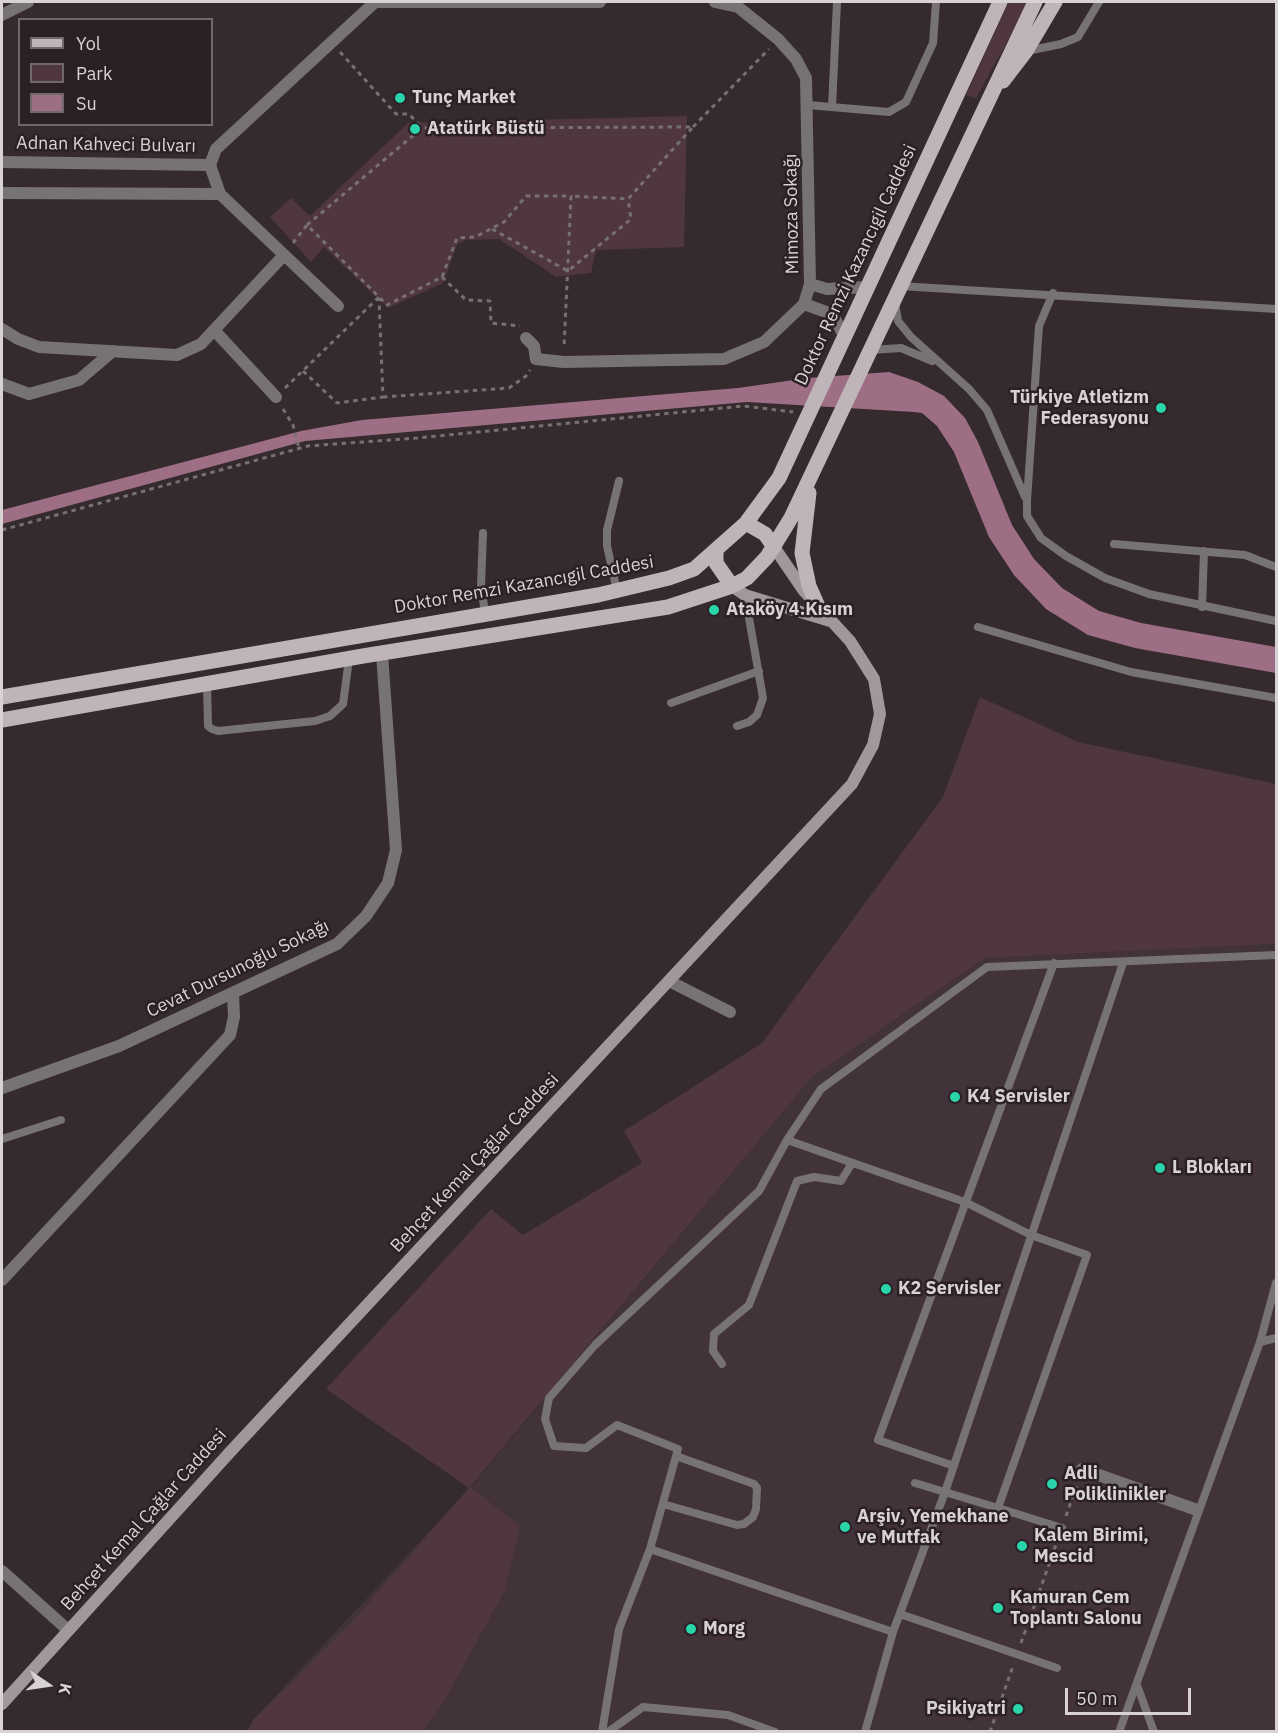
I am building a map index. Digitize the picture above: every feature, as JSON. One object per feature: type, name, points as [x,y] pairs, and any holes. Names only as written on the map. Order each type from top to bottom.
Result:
[{"type":"main road","points":[[992,19],[995,2]]},
{"type":"main road","name":"Doktor Remzi Kazancıgil Caddesi","points":[[2,696],[617,591],[694,569],[716,552],[746,523],[778,478],[1000,2]]},
{"type":"main road","points":[[2,720],[349,659],[668,607],[739,590],[774,547],[815,469],[982,110],[1035,2]]},
{"type":"main road","points":[[982,110],[1026,51],[1055,2]]},
{"type":"main road","points":[[815,469],[806,506],[802,553],[809,586],[817,604]]},
{"type":"main road","points":[[746,523],[765,534],[774,547]]},
{"type":"main road","name":"Behçet Kemal Çağlar Caddesi","points":[[2,1704],[852,784],[873,745],[880,714],[874,679],[859,652],[817,604],[774,547]]},
{"type":"main road","points":[[716,552],[716,563],[739,590],[831,621]]},
{"type":"street","points":[[2,15],[28,2]]},
{"type":"street","points":[[338,306],[220,194],[210,165],[216,149],[375,2],[399,4],[600,2]]},
{"type":"street","name":"Mimoza Sokağı","points":[[530,342],[536,359],[564,362],[724,359],[764,342],[804,303],[810,284],[806,78],[796,58],[778,39],[738,7],[715,2]]},
{"type":"street","name":"Adnan Kahveci Bulvarı","points":[[2,162],[210,165]]},
{"type":"street","points":[[2,193],[220,194]]},
{"type":"street","points":[[2,329],[18,339],[39,347],[177,355],[201,344],[284,255]]},
{"type":"street","points":[[810,284],[827,289],[868,287]]},
{"type":"street","points":[[804,303],[832,314],[842,344]]},
{"type":"street","points":[[214,330],[276,398]]},
{"type":"street","points":[[2,384],[29,394],[79,380],[113,351]]},
{"type":"street","name":"Cevat Dursunoğlu Sokağı","points":[[2,1088],[119,1046],[337,944],[366,916],[388,883],[396,850],[382,654]]},
{"type":"street","points":[[669,981],[730,1012]]},
{"type":"street","points":[[2,1280],[230,1035],[234,1017],[233,993]]},
{"type":"street","points":[[1082,1469],[1197,1510]]},
{"type":"street","points":[[2,1571],[68,1630]]},
{"type":"lane","points":[[832,107],[837,2]]},
{"type":"lane","points":[[808,105],[889,112],[906,102],[933,43],[936,2]]},
{"type":"lane","points":[[1026,51],[1061,44],[1078,37],[1099,2]]},
{"type":"lane","points":[[1027,500],[987,410],[969,389],[898,321],[898,290],[1053,293],[1276,309]]},
{"type":"lane","points":[[1053,293],[1039,326],[1027,500],[1027,516],[1041,538],[1066,556],[1105,578],[1149,594],[1276,621]]},
{"type":"lane","points":[[868,356],[901,348],[917,352],[941,364]]},
{"type":"lane","points":[[617,591],[607,546],[607,530],[618,482]]},
{"type":"lane","points":[[483,533],[481,585],[485,613]]},
{"type":"lane","points":[[1114,544],[1245,555],[1276,567]]},
{"type":"lane","points":[[1202,607],[1204,551]]},
{"type":"lane","points":[[737,726],[749,722],[762,708],[759,671],[739,590]]},
{"type":"lane","points":[[978,627],[1131,672],[1276,698]]},
{"type":"lane","points":[[207,684],[208,726],[212,729],[218,731],[315,721],[330,716],[343,704],[349,659]]},
{"type":"lane","points":[[671,703],[759,671]]},
{"type":"lane","points":[[602,1731],[619,1629],[650,1549],[678,1449],[617,1425],[586,1448],[554,1446],[545,1419],[549,1398],[595,1345],[759,1191],[787,1140],[821,1089],[987,966],[1123,963],[1276,955]]},
{"type":"lane","points":[[954,1466],[878,1440],[1054,963]]},
{"type":"lane","points":[[865,1731],[893,1632],[954,1466],[1123,963]]},
{"type":"lane","points":[[2,1139],[61,1120]]},
{"type":"lane","points":[[787,1140],[965,1202],[1031,1234],[1087,1255],[998,1508]]},
{"type":"lane","points":[[722,1364],[713,1351],[714,1334],[749,1305],[797,1182],[814,1177],[841,1181],[852,1163]]},
{"type":"lane","points":[[1119,1731],[1197,1510],[1260,1342],[1276,1283]]},
{"type":"lane","points":[[1260,1342],[1276,1338]]},
{"type":"lane","points":[[663,1504],[737,1525],[744,1524],[753,1517],[756,1509],[757,1488],[754,1484],[676,1456]]},
{"type":"lane","points":[[915,1483],[1062,1528]]},
{"type":"lane","points":[[650,1549],[893,1632]]},
{"type":"lane","points":[[900,1614],[1057,1668]]},
{"type":"lane","points":[[1137,1685],[1154,1731]]},
{"type":"lane","points":[[608,1731],[643,1707],[728,1715],[776,1731]]},
{"type":"path","points":[[628,199],[693,127],[778,39]]},
{"type":"path","points":[[331,41],[396,114],[410,114],[422,128]]},
{"type":"path","points":[[284,255],[308,225],[422,128],[693,127]]},
{"type":"path","points":[[308,225],[387,305],[442,277],[457,238],[475,237],[504,222],[526,196],[628,199]]},
{"type":"path","points":[[564,362],[572,196]]},
{"type":"path","points":[[568,272],[631,219],[628,199]]},
{"type":"path","points":[[492,228],[568,272]]},
{"type":"path","points":[[442,277],[466,300],[490,301],[491,323],[518,325],[535,331],[530,342]]},
{"type":"path","points":[[299,447],[293,426],[276,398],[379,297]]},
{"type":"path","points":[[379,297],[383,397]]},
{"type":"path","points":[[303,371],[337,403],[383,397],[509,388],[526,376]]},
{"type":"path","points":[[2,530],[299,447],[744,406],[792,411],[805,419]]},
{"type":"path","points":[[990,1731],[1082,1469]]},
{"type":"shaded area","points":[[1276,944],[1276,1731],[247,1732],[254,1719],[470,1488],[813,1076],[985,958]]},
{"type":"green space","points":[[1009,2],[1029,2],[976,98],[966,95]]},
{"type":"green space","points":[[687,116],[684,247],[596,250],[591,273],[556,277],[499,239],[465,240],[457,245],[443,283],[388,308],[324,247],[311,262],[270,217],[291,198],[310,216],[408,123]]},
{"type":"green space","points":[[980,697],[1078,742],[1276,784],[1276,944],[985,958],[813,1076],[470,1487],[520,1526],[505,1590],[442,1705],[422,1731],[247,1732],[254,1719],[352,1622],[469,1488],[326,1389],[491,1209],[523,1235],[642,1163],[624,1131],[762,1043],[943,797]]},
{"type":"water","points":[[889,372],[918,382],[944,396],[965,418],[978,442],[1012,525],[1034,559],[1062,588],[1099,611],[1141,623],[1276,647],[1276,673],[1135,648],[1088,635],[1046,609],[1014,575],[989,537],[954,452],[937,426],[922,413],[914,412],[747,402],[305,441],[2,524],[2,510],[301,431],[362,420],[738,388],[808,378]]},
{"type":"place","name":"Tunç Market","points":[[400,98]]},
{"type":"place","name":"Atatürk Büstü","points":[[415,129]]},
{"type":"place","name":"Türkiye Atletizm Federasyonu","points":[[1161,408]]},
{"type":"place","name":"Ataköy 4.Kısım","points":[[714,610]]},
{"type":"place","name":"K4 Servisler","points":[[955,1097]]},
{"type":"place","name":"L Blokları","points":[[1160,1168]]},
{"type":"place","name":"K2 Servisler","points":[[886,1289]]},
{"type":"place","name":"Adli Poliklinikler","points":[[1052,1484]]},
{"type":"place","name":"Arşiv, Yemekhane ve Mutfak","points":[[845,1527]]},
{"type":"place","name":"Kalem Birimi, Mescid","points":[[1022,1546]]},
{"type":"place","name":"Kamuran Cem Toplantı Salonu","points":[[998,1608]]},
{"type":"place","name":"Morg","points":[[691,1629]]},
{"type":"place","name":"Psikiyatri","points":[[1018,1709]]}]
